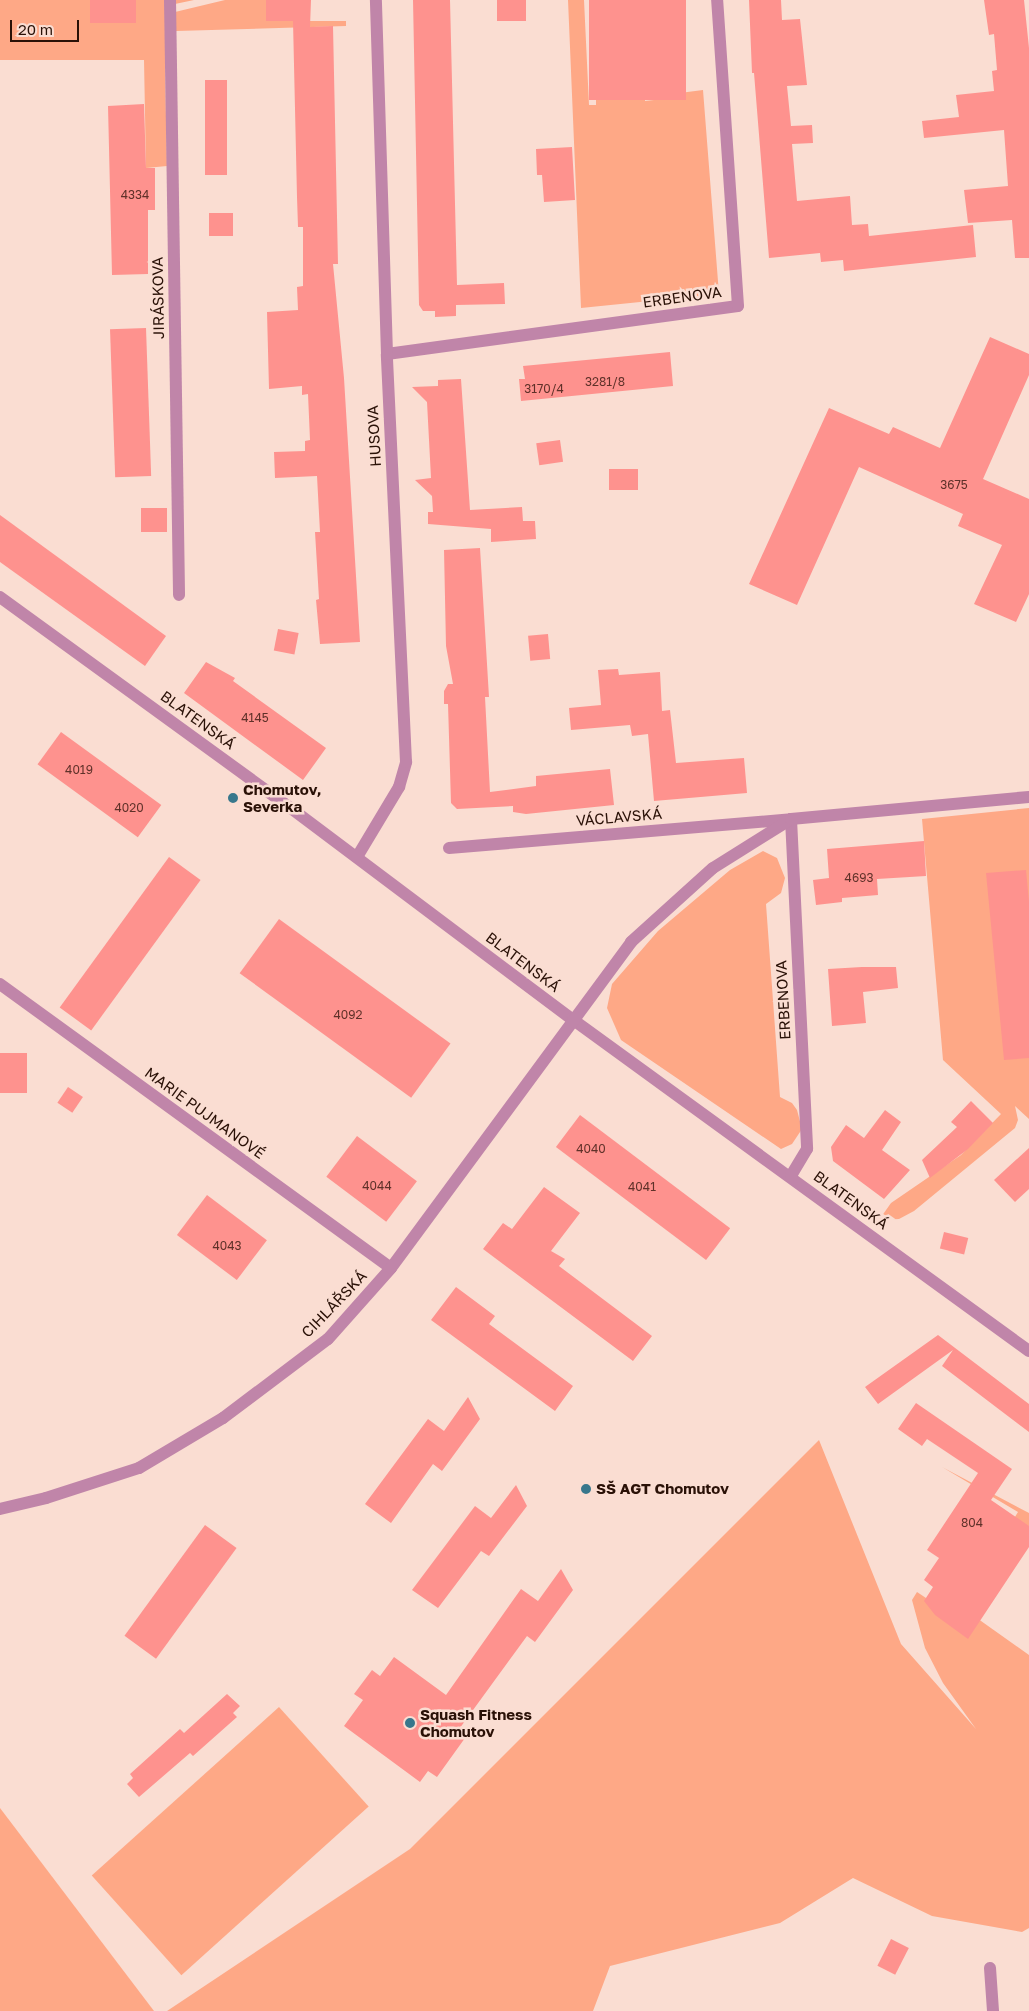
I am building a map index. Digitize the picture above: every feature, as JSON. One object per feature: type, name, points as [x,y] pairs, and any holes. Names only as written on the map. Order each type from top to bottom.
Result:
[{"type":"street","name":"JIRÁSKOVA","points":[[170,0],[179,595]]},
{"type":"street","name":"HUSOVA","points":[[357,857],[395,795],[406,762],[387,354],[376,0]]},
{"type":"street","name":"ERBENOVA","points":[[387,354],[738,306],[717,0]]},
{"type":"street","name":"BLATENSKÁ","points":[[0,597],[357,857],[572,1019],[791,1176],[1029,1351]]},
{"type":"street","name":"VÁCLAVSKÁ","points":[[449,848],[1029,797]]},
{"type":"street","name":"ERBENOVA","points":[[790,819],[807,1149],[791,1176]]},
{"type":"street","name":"VÁCLAVSKÁ","points":[[572,1019],[632,942],[714,868],[790,819]]},
{"type":"street","name":"MARIE PUJMANOVÉ","points":[[0,984],[391,1268]]},
{"type":"street","name":"CIHLÁŘSKÁ","points":[[0,1509],[46,1498],[139,1468],[223,1418],[328,1339],[391,1268],[572,1019]]},
{"type":"street","points":[[990,1968],[993,2011]]},
{"type":"shaded area","points":[[0,0],[194,0],[175,4],[175,12],[225,0],[266,0],[266,21],[346,21],[346,26],[176,31],[165,67],[167,166],[146,168],[144,60],[0,60]]},
{"type":"shaded area","points":[[568,0],[584,0],[589,105],[596,105],[596,100],[645,96],[645,101],[672,98],[672,94],[703,90],[719,294],[581,308]]},
{"type":"shaded area","points":[[1029,808],[1029,1119],[1015,1106],[1018,1120],[1015,1128],[914,1211],[899,1219],[879,1220],[891,1203],[961,1155],[1001,1114],[943,1060],[922,819]]},
{"type":"shaded area","points":[[763,851],[777,858],[785,878],[781,893],[766,904],[780,1097],[792,1103],[797,1110],[802,1129],[792,1144],[781,1149],[621,1040],[607,1008],[612,984],[658,931],[730,870]]},
{"type":"shaded area","points":[[819,1440],[901,1644],[976,1729],[943,1683],[925,1648],[912,1600],[917,1592],[929,1600],[936,1589],[1029,1655],[1029,1928],[1022,1932],[932,1916],[853,1878],[780,1923],[610,1966],[593,2011],[167,2011],[410,1849]]},
{"type":"shaded area","points":[[942,1467],[1029,1513],[1029,1538],[1010,1525],[1018,1512]]},
{"type":"shaded area","points":[[279,1707],[369,1807],[181,1975],[92,1876]]},
{"type":"shaded area","points":[[0,1808],[154,2011],[0,2011]]},
{"type":"building","points":[[90,0],[136,0],[136,23],[90,23]]},
{"type":"building","points":[[266,0],[311,0],[310,27],[333,26],[338,264],[333,264],[344,378],[360,642],[320,644],[316,600],[319,599],[315,532],[320,532],[317,476],[275,478],[274,452],[305,451],[305,441],[310,440],[308,394],[302,395],[302,386],[269,389],[267,312],[298,310],[297,287],[303,286],[303,227],[298,227],[293,21],[266,21]]},
{"type":"building","points":[[413,0],[450,0],[457,285],[504,283],[505,304],[456,305],[456,316],[435,317],[435,311],[423,311],[419,305]]},
{"type":"building","points":[[497,0],[526,0],[526,21],[497,21]]},
{"type":"building","points":[[589,0],[686,0],[686,100],[589,100]]},
{"type":"building","points":[[749,0],[781,0],[782,20],[800,19],[807,85],[787,86],[791,126],[812,125],[813,143],[792,144],[797,201],[850,196],[852,225],[868,224],[869,236],[973,225],[976,257],[844,271],[843,260],[821,262],[820,253],[769,258],[754,73],[752,73]]},
{"type":"building","points":[[984,0],[1024,0],[1029,48],[1029,258],[1015,258],[1012,220],[968,223],[964,190],[1008,186],[1004,130],[924,138],[922,121],[959,117],[956,95],[994,91],[992,71],[997,70],[994,34],[989,35]]},
{"type":"building","points":[[205,80],[227,80],[227,175],[205,175]]},
{"type":"building","points":[[144,104],[146,168],[155,168],[155,210],[148,210],[148,274],[112,275],[108,106]]},
{"type":"building","points":[[572,147],[575,200],[544,202],[542,175],[537,175],[536,149]]},
{"type":"building","points":[[209,213],[233,213],[233,236],[209,236]]},
{"type":"building","points":[[146,328],[151,476],[115,477],[110,329]]},
{"type":"building","points":[[990,337],[1029,354],[1029,375],[983,479],[1029,499],[1029,594],[1016,622],[974,604],[1002,545],[958,526],[963,514],[859,467],[797,605],[749,584],[829,408],[889,434],[893,427],[940,448]]},
{"type":"building","points":[[670,352],[673,386],[521,401],[519,379],[525,379],[523,366]]},
{"type":"building","points":[[461,379],[470,510],[522,507],[523,521],[535,521],[536,539],[491,542],[491,529],[428,524],[428,512],[433,512],[432,496],[415,480],[431,478],[427,402],[412,387],[438,386],[438,380]]},
{"type":"building","points":[[560,440],[563,462],[539,465],[536,443]]},
{"type":"building","points":[[609,469],[638,469],[638,490],[609,490]]},
{"type":"building","points":[[141,508],[167,508],[167,532],[141,532]]},
{"type":"building","points":[[0,515],[166,636],[145,666],[0,562]]},
{"type":"building","points":[[480,548],[489,697],[485,697],[490,792],[536,786],[536,776],[610,769],[614,805],[526,814],[513,812],[513,806],[457,809],[451,803],[448,704],[444,704],[444,691],[448,684],[453,684],[446,646],[444,550]]},
{"type":"building","points":[[278,629],[299,633],[294,655],[274,651]]},
{"type":"building","points":[[548,634],[550,659],[530,661],[528,636]]},
{"type":"building","points":[[206,662],[235,678],[233,681],[326,748],[303,780],[184,693]]},
{"type":"building","points":[[618,669],[619,675],[660,672],[662,711],[670,710],[676,763],[744,758],[747,793],[654,801],[648,734],[632,736],[630,725],[571,730],[569,708],[601,705],[598,670]]},
{"type":"building","points":[[61,732],[161,805],[138,837],[37,764]]},
{"type":"building","points":[[924,841],[926,876],[877,879],[878,895],[842,898],[842,902],[816,905],[813,880],[829,878],[827,849]]},
{"type":"building","points":[[169,857],[201,880],[91,1030],[60,1007]]},
{"type":"building","points":[[1026,870],[1029,902],[1029,1058],[1004,1060],[986,873]]},
{"type":"building","points":[[279,919],[451,1044],[411,1098],[240,973]]},
{"type":"building","points":[[896,967],[898,988],[863,992],[866,1023],[832,1026],[828,969]]},
{"type":"building","points":[[0,1053],[27,1053],[27,1093],[0,1093]]},
{"type":"building","points":[[68,1087],[83,1097],[72,1113],[57,1103]]},
{"type":"building","points":[[971,1101],[993,1123],[968,1149],[930,1178],[922,1160],[957,1127],[951,1122]]},
{"type":"building","points":[[885,1110],[901,1122],[882,1150],[910,1170],[884,1199],[833,1161],[831,1147],[846,1125],[864,1138]]},
{"type":"building","points":[[580,1115],[730,1228],[706,1260],[556,1147]]},
{"type":"building","points":[[357,1136],[417,1181],[386,1222],[326,1177]]},
{"type":"building","points":[[1029,1148],[1029,1189],[1015,1202],[994,1180]]},
{"type":"building","points":[[544,1187],[580,1213],[551,1251],[565,1259],[559,1266],[652,1336],[633,1361],[483,1249],[503,1223],[512,1229]]},
{"type":"building","points":[[207,1195],[267,1240],[237,1280],[177,1235]]},
{"type":"building","points":[[944,1232],[968,1238],[964,1255],[940,1248]]},
{"type":"building","points":[[456,1287],[495,1316],[489,1324],[573,1386],[555,1411],[431,1320]]},
{"type":"building","points":[[938,1335],[1029,1404],[1029,1432],[942,1366],[953,1350],[878,1404],[865,1387]]},
{"type":"building","points":[[468,1397],[480,1419],[442,1471],[433,1464],[391,1523],[365,1504],[428,1419],[444,1431]]},
{"type":"building","points":[[916,1403],[1012,1469],[991,1500],[1029,1526],[1029,1547],[968,1639],[935,1615],[924,1601],[933,1587],[924,1580],[939,1558],[927,1550],[978,1473],[927,1439],[922,1446],[898,1429]]},
{"type":"building","points":[[516,1485],[527,1506],[489,1556],[481,1551],[438,1608],[412,1590],[475,1506],[491,1518]]},
{"type":"building","points":[[205,1525],[237,1548],[156,1659],[124,1636]]},
{"type":"building","points":[[561,1569],[573,1590],[535,1642],[527,1636],[457,1732],[465,1738],[437,1777],[428,1771],[420,1782],[344,1726],[363,1700],[354,1694],[372,1670],[380,1676],[394,1657],[446,1695],[521,1589],[538,1601]]},
{"type":"building","points":[[227,1694],[240,1706],[233,1713],[237,1717],[193,1756],[190,1753],[139,1797],[127,1784],[133,1778],[130,1774],[180,1729],[184,1733]]},
{"type":"building","points":[[891,1939],[909,1948],[895,1975],[877,1966]]},
{"type":"place","name":"Chomutov, Severka","points":[[233,798]]},
{"type":"place","name":"SŠ AGT Chomutov","points":[[586,1489]]},
{"type":"place","name":"Squash Fitness Chomutov","points":[[410,1723]]}]
